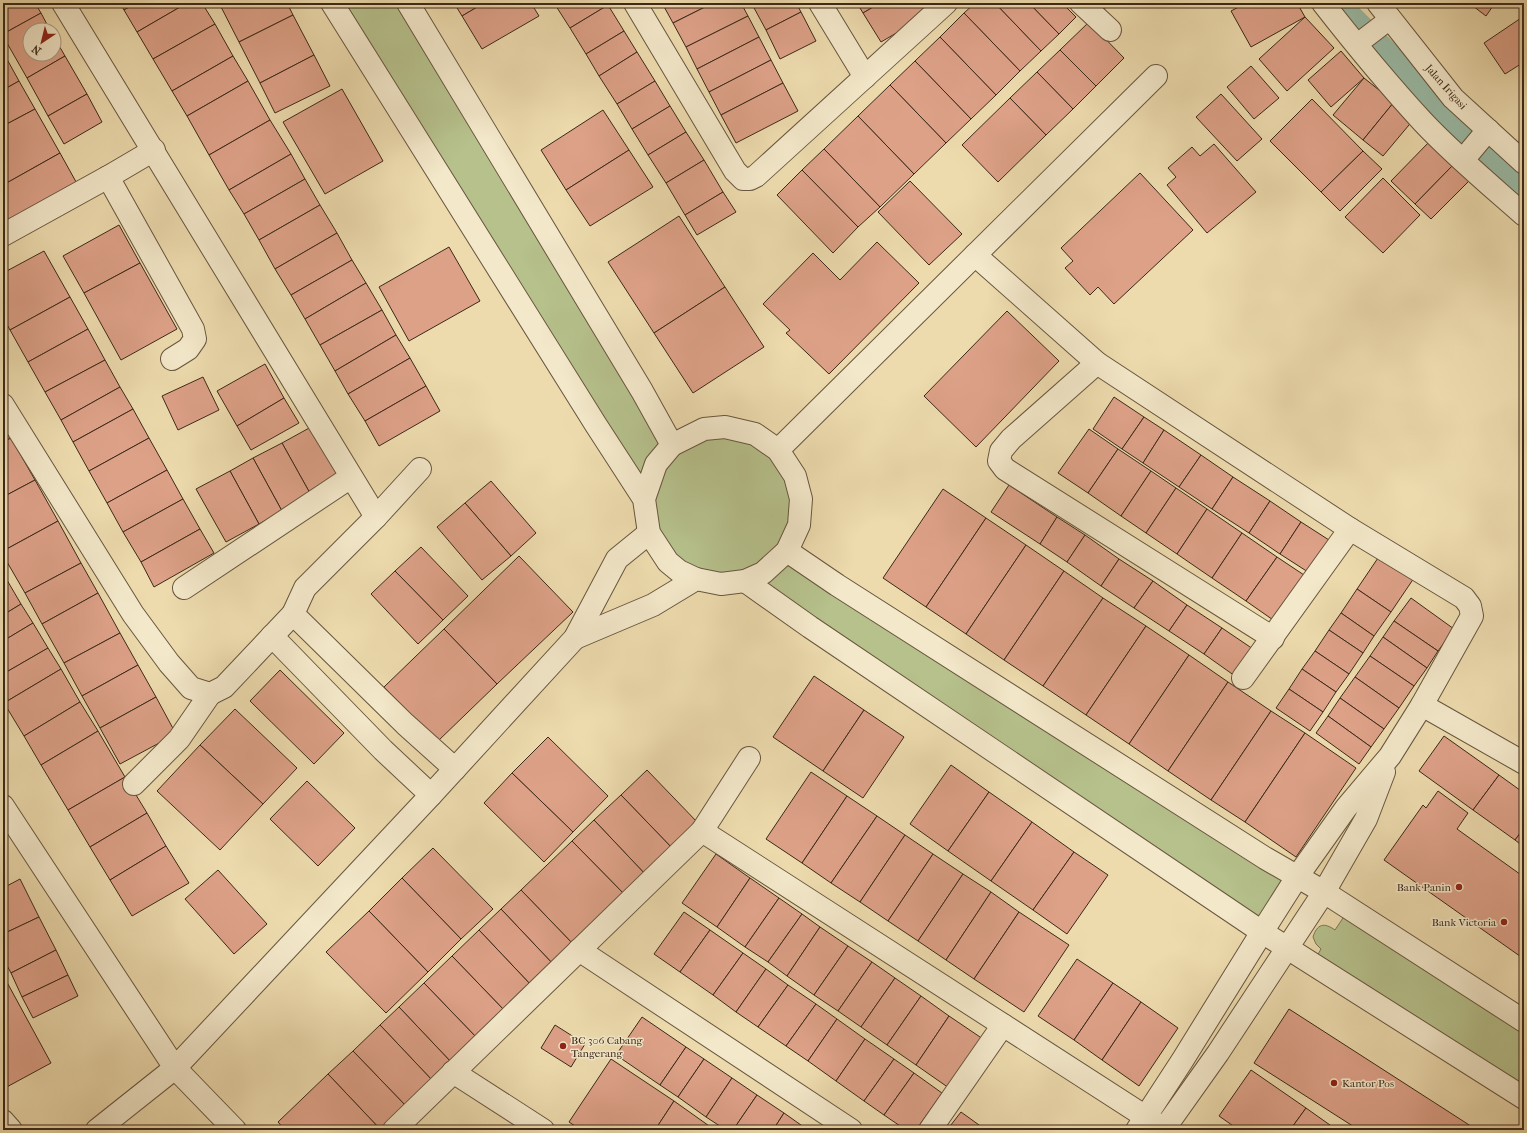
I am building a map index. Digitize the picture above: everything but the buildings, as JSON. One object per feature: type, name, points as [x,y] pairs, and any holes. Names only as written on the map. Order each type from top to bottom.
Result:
[{"type":"street","points":[[63,3],[154,150],[376,517]]},
{"type":"street","points":[[332,3],[596,425],[644,499],[649,532],[668,562],[678,571],[696,579],[721,584],[745,581],[763,573],[787,551],[799,525],[801,499],[795,476],[778,450],[755,434],[725,427],[704,429],[672,445],[656,464],[644,499]]},
{"type":"street","points":[[408,3],[642,391],[672,445]]},
{"type":"street","points":[[635,3],[735,171],[743,179],[750,179],[756,176],[946,3]]},
{"type":"street","points":[[820,3],[865,77]]},
{"type":"street","points":[[1081,3],[1110,30]]},
{"type":"street","points":[[1323,3],[1360,42],[1424,123],[1476,145],[1524,215]]},
{"type":"street","points":[[1360,42],[1383,16]]},
{"type":"street","name":"Jalan Irigasi","points":[[1383,16],[1453,98],[1476,145],[1524,163]]},
{"type":"street","points":[[778,450],[1156,76]]},
{"type":"street","points":[[3,235],[108,178],[154,150]]},
{"type":"street","points":[[108,178],[193,329],[195,340],[188,349],[172,359]]},
{"type":"street","points":[[975,255],[1097,363],[1350,529],[1464,598],[1470,606],[1472,616],[1422,704],[1390,756],[1346,808],[1297,877],[1262,932],[1155,1127]]},
{"type":"street","points":[[1097,363],[1011,439],[1001,451],[1000,461],[1005,469],[1273,638]]},
{"type":"street","points":[[3,405],[133,614],[169,663],[191,688],[210,694]]},
{"type":"street","points":[[134,784],[179,739],[210,694],[224,687],[293,614],[305,588],[376,517],[420,469]]},
{"type":"street","points":[[184,588],[351,477]]},
{"type":"street","points":[[1243,678],[1350,529]]},
{"type":"street","points":[[97,1130],[175,1068],[455,769],[575,638],[617,559],[649,532]]},
{"type":"street","points":[[787,551],[837,585],[1265,858],[1324,892],[1524,1021]]},
{"type":"street","points":[[575,638],[653,605],[696,579]]},
{"type":"street","points":[[745,581],[810,627],[1262,932],[1524,1098]]},
{"type":"street","points":[[293,614],[405,724],[455,769]]},
{"type":"street","points":[[272,636],[384,750],[431,795]]},
{"type":"street","points":[[1422,704],[1524,763]]},
{"type":"street","points":[[1155,1127],[1218,1053],[1324,892],[1366,819],[1390,756]]},
{"type":"street","points":[[394,1130],[702,831],[749,758]]},
{"type":"street","points":[[3,806],[175,1068],[235,1130]]},
{"type":"street","points":[[702,831],[1003,1025],[1155,1127]]},
{"type":"street","points":[[579,950],[851,1130]]},
{"type":"street","points":[[930,1130],[1003,1025]]},
{"type":"street","points":[[453,1072],[543,1130]]},
{"type":"street","points":[[3,1121],[11,1130]]},
{"type":"green space","points":[[333,3],[408,3],[672,445],[704,429],[755,434],[795,476],[787,551],[1297,877],[1262,932],[745,581],[679,571],[644,499]]},
{"type":"green space","points":[[1349,909],[1524,1021],[1524,1098],[1312,965],[1321,949],[1316,944],[1313,937],[1317,929],[1324,925],[1335,930]]},
{"type":"waterway","points":[[1334,3],[1506,176],[1524,189]]},
{"type":"place","name":"Bank Panin","points":[[1459,887]]},
{"type":"place","name":"Bank Victoria","points":[[1504,922]]},
{"type":"place","name":"BC 306 Cabang Tangerang","points":[[563,1046]]},
{"type":"place","name":"Kantor Pos","points":[[1334,1083]]}]
